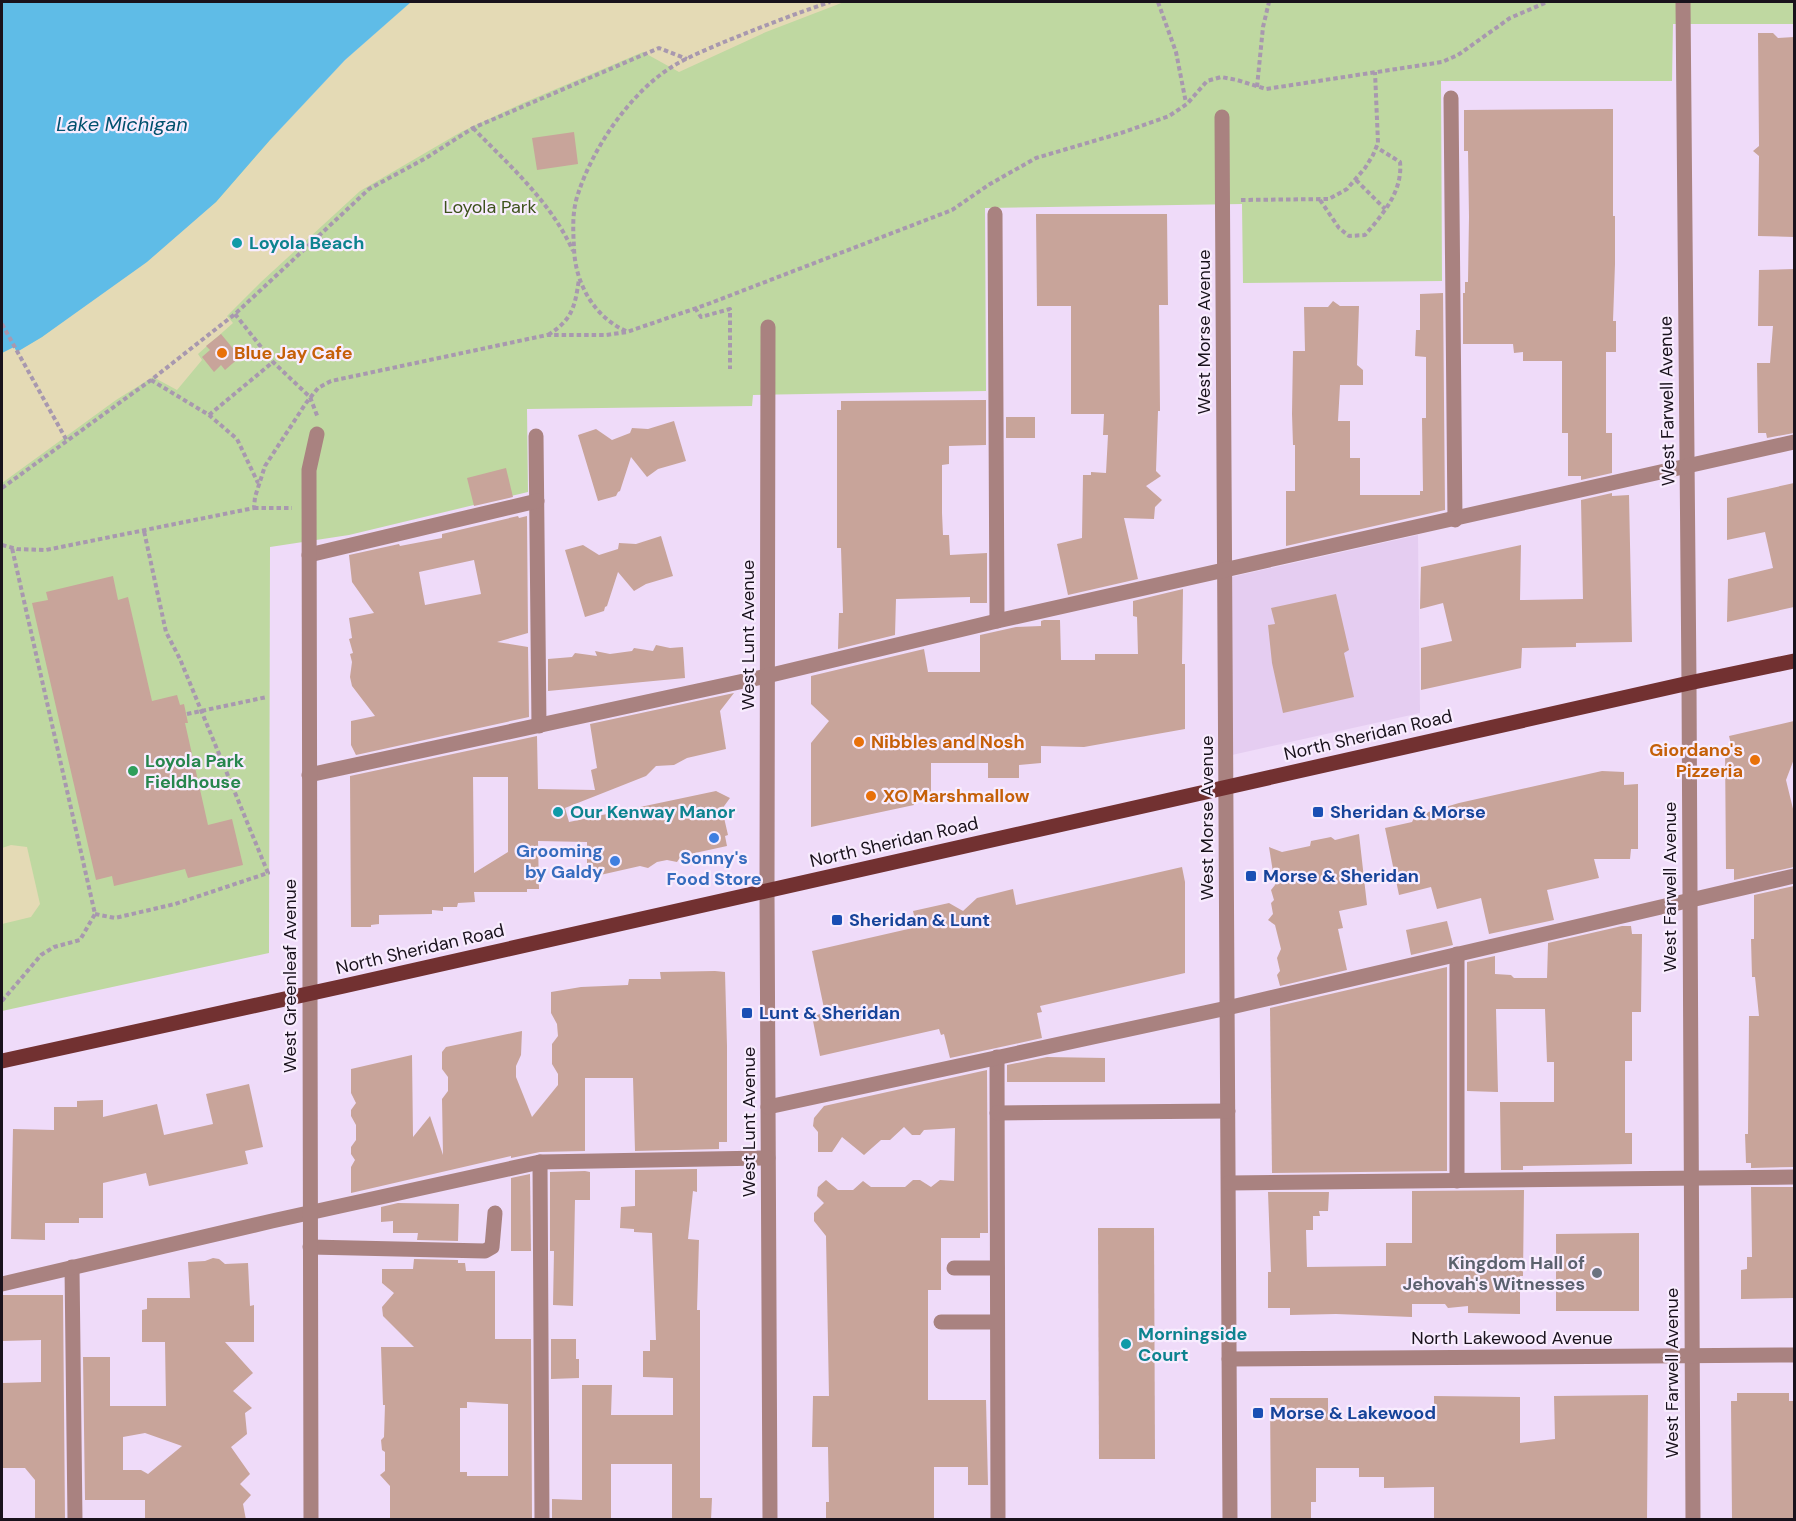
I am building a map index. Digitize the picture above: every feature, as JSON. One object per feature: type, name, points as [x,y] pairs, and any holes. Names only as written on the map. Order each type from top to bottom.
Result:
[{"type":"main road","name":"North Sheridan Road","points":[[2,1061],[1794,661]]},
{"type":"street","name":"West Farwell Avenue","points":[[1683,2],[1688,465],[1693,1520]]},
{"type":"street","points":[[1451,98],[1455,520]]},
{"type":"street","name":"West Morse Avenue","points":[[1222,117],[1230,1520]]},
{"type":"street","points":[[995,214],[997,621]]},
{"type":"street","name":"West Lunt Avenue","points":[[768,327],[767,891],[770,1520]]},
{"type":"street","name":"West Greenleaf Avenue","points":[[311,1520],[309,470],[318,426]]},
{"type":"street","points":[[536,436],[539,726]]},
{"type":"street","points":[[309,775],[767,676],[997,621],[1455,520],[1794,442]]},
{"type":"street","points":[[309,555],[537,501]]},
{"type":"street","points":[[768,1107],[1227,1008],[1794,876]]},
{"type":"street","points":[[1456,954],[1458,1180]]},
{"type":"street","points":[[997,1057],[998,1520]]},
{"type":"street","points":[[997,1113],[1228,1110]]},
{"type":"street","points":[[2,1284],[540,1162],[768,1158]]},
{"type":"street","points":[[540,1162],[542,1520]]},
{"type":"street","points":[[1229,1183],[1794,1177]]},
{"type":"street","points":[[310,1247],[485,1251],[492,1247],[495,1213]]},
{"type":"street","points":[[72,1267],[75,1520]]},
{"type":"street","points":[[954,1268],[997,1268]]},
{"type":"street","points":[[941,1322],[997,1322]]},
{"type":"street","name":"North Lakewood Avenue","points":[[1229,1359],[1794,1355]]},
{"type":"path","points":[[627,332],[612,325],[600,314],[579,279],[574,254],[573,222],[577,196],[603,142],[628,106],[651,82],[675,65],[766,25],[830,2]]},
{"type":"path","points":[[1158,2],[1176,52],[1186,104]]},
{"type":"path","points":[[1257,87],[1263,27],[1269,2]]},
{"type":"path","points":[[254,508],[266,466],[310,397],[318,388],[331,381],[547,335],[606,335],[627,332],[952,210],[990,184],[1036,158],[1121,133],[1168,116],[1186,104],[1207,81],[1221,77],[1266,89],[1442,62],[1458,55],[1510,18],[1547,2]]},
{"type":"path","points":[[2,488],[151,380],[235,314],[369,189],[426,158],[473,128],[659,48],[687,59]]},
{"type":"path","points":[[1222,200],[1319,199],[1337,196],[1356,180],[1373,155],[1378,142],[1376,72]]},
{"type":"path","points":[[473,128],[535,192],[565,234],[574,254]]},
{"type":"path","points":[[1319,199],[1339,228],[1349,236],[1365,235],[1395,194],[1402,176],[1400,162],[1376,147]]},
{"type":"path","points":[[1356,180],[1385,209]]},
{"type":"path","points":[[547,335],[568,320],[576,298],[579,279]]},
{"type":"path","points":[[695,308],[701,317],[730,309],[730,369]]},
{"type":"path","points":[[235,314],[273,362],[310,397],[318,426]]},
{"type":"path","points":[[2,324],[67,441]]},
{"type":"path","points":[[209,415],[273,362]]},
{"type":"path","points":[[151,380],[209,415],[237,440],[259,484]]},
{"type":"path","points":[[2,545],[12,548],[46,550],[254,508],[309,508]]},
{"type":"path","points":[[95,914],[115,918],[175,904],[268,873],[180,659],[166,632],[144,531]]},
{"type":"path","points":[[2,1001],[41,955],[54,947],[80,940],[95,914],[12,548]]},
{"type":"path","points":[[187,714],[267,697]]},
{"type":"shaded area","points":[[1418,535],[1420,713],[1232,755],[1231,577]]},
{"type":"green space","name":"Loyola Park","points":[[411,2],[1794,2],[1794,24],[1673,24],[1672,81],[1441,81],[1442,281],[1243,283],[1242,204],[985,208],[986,391],[753,395],[752,406],[527,409],[528,492],[349,535],[270,547],[269,953],[2,1011],[2,353],[14,346],[270,140],[345,60]]},
{"type":"sand","name":"Loyola Beach","points":[[411,2],[844,2],[766,32],[679,72],[643,52],[461,132],[360,191],[227,316],[233,323],[198,354],[202,360],[177,390],[153,377],[116,400],[2,483],[2,353],[14,346],[17,351],[42,337],[216,202],[345,60]]},
{"type":"sand","points":[[11,845],[27,847],[40,904],[31,917],[2,924],[2,848]]},
{"type":"water","name":"Lake Michigan","points":[[2,2],[411,2],[345,60],[216,202],[147,262],[42,337],[17,352],[14,347],[2,353]]},
{"type":"building","points":[[1758,33],[1773,33],[1778,38],[1794,37],[1794,237],[1758,236],[1759,156],[1753,151],[1759,146]]},
{"type":"building","points":[[1613,109],[1615,264],[1613,321],[1616,321],[1616,352],[1606,352],[1606,433],[1612,433],[1612,473],[1581,480],[1581,476],[1568,476],[1568,433],[1562,433],[1562,361],[1523,361],[1523,352],[1514,353],[1513,344],[1463,344],[1463,293],[1465,293],[1465,282],[1468,282],[1469,217],[1468,151],[1464,151],[1464,110]]},
{"type":"building","points":[[574,132],[578,164],[537,170],[532,138]]},
{"type":"building","points":[[1036,214],[1167,214],[1168,305],[1159,305],[1160,411],[1158,411],[1156,471],[1161,476],[1146,486],[1162,500],[1155,507],[1154,519],[1124,518],[1138,579],[1068,595],[1057,544],[1082,538],[1083,475],[1091,475],[1091,472],[1106,473],[1108,435],[1103,435],[1104,414],[1071,414],[1071,306],[1037,306]]},
{"type":"building","points":[[1794,269],[1794,433],[1767,438],[1766,433],[1758,433],[1757,363],[1770,363],[1773,326],[1758,326],[1759,270]]},
{"type":"building","points":[[1443,293],[1445,510],[1286,546],[1286,491],[1295,491],[1292,414],[1293,351],[1305,351],[1304,307],[1328,307],[1333,301],[1340,306],[1359,306],[1357,365],[1363,370],[1363,385],[1340,385],[1338,421],[1350,421],[1350,458],[1360,458],[1360,495],[1420,495],[1420,491],[1423,491],[1422,418],[1426,418],[1426,357],[1415,356],[1416,330],[1420,330],[1420,294]]},
{"type":"building","name":"Blue Jay Cafe","points":[[221,334],[240,357],[225,370],[221,365],[214,372],[202,357],[210,350],[206,346]]},
{"type":"building","points":[[986,400],[986,445],[949,446],[949,464],[942,465],[942,513],[943,535],[949,535],[950,555],[987,553],[987,603],[970,603],[970,597],[896,599],[895,635],[838,649],[839,613],[843,613],[841,548],[837,548],[837,410],[841,410],[841,401]]},
{"type":"building","points":[[1006,417],[1035,417],[1035,438],[1006,438]]},
{"type":"building","points":[[674,421],[686,461],[658,469],[647,477],[631,457],[620,491],[616,496],[598,501],[578,435],[596,429],[612,440],[630,433],[632,428],[648,429]]},
{"type":"building","points":[[506,468],[513,497],[474,506],[467,478]]},
{"type":"building","points":[[1794,483],[1794,607],[1727,622],[1728,579],[1773,568],[1765,532],[1727,540],[1727,498]]},
{"type":"building","points":[[1612,493],[1612,496],[1629,495],[1632,642],[1576,643],[1576,647],[1522,648],[1521,668],[1421,690],[1421,648],[1452,641],[1443,603],[1420,609],[1421,567],[1521,545],[1520,600],[1583,599],[1581,500]]},
{"type":"building","points":[[518,516],[519,518],[527,516],[528,633],[497,642],[528,647],[529,717],[356,755],[351,745],[351,721],[375,716],[352,686],[350,654],[353,653],[349,639],[352,638],[349,618],[374,613],[352,582],[349,555],[399,544],[400,546],[442,538],[442,534]],"holes":[[[474,560],[481,594],[425,605],[419,572]]]},
{"type":"building","points":[[661,536],[673,576],[646,584],[634,591],[618,572],[604,611],[585,617],[565,550],[583,545],[599,555],[618,549],[619,543],[636,544]]},
{"type":"building","name":"Loyola Park Fieldhouse","points":[[113,576],[118,600],[128,597],[152,701],[177,695],[180,705],[184,704],[188,723],[185,723],[208,825],[232,819],[243,865],[188,878],[185,869],[114,886],[112,876],[96,880],[32,603],[48,600],[46,592]]},
{"type":"building","points":[[1183,589],[1182,664],[1185,664],[1185,729],[1084,747],[1041,746],[1041,763],[1019,765],[1019,778],[988,778],[988,763],[931,763],[931,799],[914,803],[914,805],[811,827],[811,743],[829,721],[811,704],[811,676],[924,649],[928,672],[980,672],[980,635],[1016,627],[1041,626],[1041,621],[1044,620],[1060,620],[1061,660],[1095,660],[1095,654],[1138,654],[1137,617],[1133,616],[1133,601]]},
{"type":"building","points":[[1336,594],[1349,650],[1344,653],[1354,697],[1283,713],[1272,663],[1268,625],[1275,624],[1271,608]]},
{"type":"building","points":[[656,645],[670,648],[683,647],[685,678],[548,691],[548,659],[572,657],[575,653],[597,656],[595,651],[610,654],[632,651],[634,648],[653,651]]},
{"type":"building","points":[[734,693],[720,711],[726,749],[687,758],[674,765],[656,766],[646,776],[565,808],[569,822],[716,791],[730,798],[722,809],[728,835],[725,836],[727,846],[681,856],[677,862],[667,860],[657,862],[648,868],[640,866],[587,878],[587,842],[538,841],[539,889],[527,889],[527,892],[474,892],[475,902],[458,903],[457,907],[443,907],[443,911],[432,910],[432,914],[379,915],[379,924],[371,925],[371,927],[351,927],[350,776],[537,736],[538,789],[595,790],[591,770],[597,768],[590,724]],"holes":[[[473,777],[508,777],[508,852],[474,873]]]},
{"type":"building","points":[[1794,721],[1794,759],[1786,780],[1794,813],[1794,867],[1734,880],[1734,869],[1726,869],[1725,746],[1731,744],[1729,736]]},
{"type":"building","points":[[1602,771],[1624,772],[1624,785],[1638,784],[1638,849],[1631,849],[1630,859],[1594,859],[1599,878],[1547,890],[1554,920],[1489,934],[1481,898],[1437,909],[1431,887],[1399,895],[1385,828],[1412,822],[1414,818],[1426,816],[1425,813],[1459,803]]},
{"type":"building","points":[[1359,834],[1367,905],[1339,911],[1343,928],[1338,929],[1347,970],[1280,986],[1277,975],[1280,971],[1277,958],[1281,949],[1275,925],[1268,920],[1273,914],[1271,903],[1274,900],[1271,890],[1275,885],[1269,847],[1282,852],[1310,846],[1311,841],[1331,837],[1335,840]]},
{"type":"building","points":[[1182,867],[1185,882],[1185,973],[1040,1006],[1042,1012],[1037,1013],[1042,1038],[950,1058],[944,1034],[941,1035],[939,1029],[820,1056],[812,1016],[825,1013],[812,951],[917,927],[913,911],[949,903],[963,911],[977,898],[1013,889],[1016,905]]},
{"type":"building","points":[[1794,886],[1794,1167],[1751,1168],[1751,1163],[1746,1163],[1745,1134],[1748,1134],[1749,1016],[1759,1016],[1755,977],[1752,977],[1751,939],[1754,939],[1754,895]]},
{"type":"building","points":[[1447,921],[1453,945],[1411,955],[1406,930]]},
{"type":"building","points":[[1622,926],[1631,926],[1632,934],[1642,934],[1641,1012],[1632,1012],[1632,1061],[1625,1061],[1625,1133],[1632,1133],[1632,1164],[1523,1166],[1523,1170],[1501,1170],[1500,1102],[1554,1102],[1554,1062],[1547,1062],[1545,1009],[1496,1009],[1498,1092],[1467,1091],[1467,962],[1495,956],[1495,974],[1511,975],[1514,978],[1547,978],[1548,943]]},
{"type":"building","points":[[1447,967],[1447,1171],[1272,1173],[1270,1008]]},
{"type":"building","points":[[660,972],[725,972],[727,1046],[727,1142],[719,1142],[719,1149],[635,1151],[633,1078],[585,1078],[585,1151],[540,1152],[511,1158],[511,1156],[351,1193],[351,1167],[355,1160],[351,1154],[351,1147],[356,1140],[356,1125],[351,1116],[351,1110],[356,1103],[351,1093],[351,1069],[412,1055],[413,1137],[430,1116],[443,1155],[442,1099],[448,1091],[448,1077],[442,1069],[442,1052],[446,1047],[522,1031],[521,1055],[516,1066],[516,1077],[532,1117],[558,1085],[558,1074],[552,1064],[552,1044],[558,1036],[557,1024],[551,1013],[551,992],[581,987],[628,985],[629,979],[661,979]]},
{"type":"building","points":[[1047,1057],[1105,1058],[1105,1082],[1007,1082],[1007,1065]]},
{"type":"building","points":[[987,1070],[988,1233],[980,1233],[980,1238],[941,1238],[941,1290],[928,1290],[928,1400],[986,1400],[988,1485],[968,1485],[968,1467],[934,1467],[934,1520],[826,1520],[826,1502],[829,1502],[828,1447],[812,1447],[813,1396],[829,1396],[826,1236],[814,1221],[814,1213],[824,1203],[817,1196],[818,1187],[826,1180],[838,1190],[853,1190],[863,1181],[871,1187],[905,1187],[913,1180],[920,1180],[931,1187],[940,1180],[954,1181],[955,1128],[924,1130],[920,1135],[912,1135],[904,1127],[890,1140],[881,1140],[864,1155],[842,1137],[832,1152],[818,1152],[818,1132],[813,1126],[814,1118],[824,1106]]},
{"type":"building","points":[[249,1084],[263,1147],[245,1151],[248,1164],[149,1186],[146,1173],[103,1183],[103,1218],[79,1218],[79,1223],[45,1223],[45,1240],[11,1239],[13,1129],[54,1130],[54,1107],[77,1107],[77,1101],[103,1100],[103,1117],[157,1104],[164,1135],[213,1124],[206,1094]]},
{"type":"building","points":[[697,1169],[697,1192],[693,1191],[688,1239],[699,1240],[697,1310],[700,1310],[700,1498],[712,1498],[711,1520],[672,1520],[672,1464],[611,1464],[611,1520],[552,1520],[552,1499],[582,1500],[582,1385],[612,1385],[611,1415],[673,1415],[673,1378],[643,1377],[643,1351],[650,1351],[650,1340],[656,1340],[652,1233],[620,1228],[621,1207],[635,1206],[635,1170]]},
{"type":"building","points":[[550,1172],[590,1172],[590,1200],[575,1200],[573,1306],[553,1305],[554,1251],[550,1251]]},
{"type":"building","points":[[530,1174],[531,1251],[511,1251],[511,1178]]},
{"type":"building","points":[[1751,1187],[1794,1187],[1794,1298],[1741,1299],[1741,1270],[1747,1269],[1747,1257],[1752,1257]]},
{"type":"building","points":[[1524,1190],[1520,1314],[1468,1313],[1468,1306],[1448,1308],[1445,1304],[1412,1304],[1412,1317],[1290,1315],[1290,1308],[1268,1308],[1268,1272],[1271,1272],[1268,1192],[1329,1192],[1328,1211],[1319,1211],[1320,1216],[1313,1216],[1313,1230],[1306,1230],[1307,1267],[1386,1266],[1386,1243],[1412,1243],[1412,1191]]},
{"type":"building","points":[[398,1203],[459,1204],[458,1241],[417,1240],[418,1233],[393,1233],[393,1221],[381,1222],[381,1207]]},
{"type":"building","name":"Morningside Court","points":[[1098,1228],[1154,1228],[1155,1459],[1099,1459]]},
{"type":"building","name":"Kingdom Hall of Jehovah's Witnesses","points":[[1639,1233],[1639,1311],[1556,1311],[1556,1234]]},
{"type":"building","points":[[213,1258],[225,1264],[248,1263],[250,1306],[254,1305],[254,1342],[225,1342],[253,1373],[233,1391],[252,1408],[245,1413],[247,1434],[231,1447],[250,1474],[240,1484],[251,1495],[243,1504],[246,1520],[145,1520],[145,1500],[85,1500],[83,1357],[110,1357],[110,1406],[166,1406],[165,1342],[142,1342],[142,1310],[147,1309],[147,1298],[190,1298],[188,1262]],"holes":[[[145,1433],[182,1446],[148,1474],[141,1470],[123,1470],[123,1437]]]},
{"type":"building","points":[[414,1259],[458,1260],[458,1263],[465,1263],[466,1271],[495,1271],[495,1339],[531,1339],[532,1520],[390,1520],[390,1486],[380,1475],[385,1471],[385,1452],[382,1450],[381,1440],[384,1437],[385,1405],[383,1405],[381,1347],[414,1347],[383,1316],[382,1307],[394,1293],[382,1283],[382,1269],[413,1269]],"holes":[[[467,1402],[508,1404],[508,1476],[467,1476],[467,1472],[460,1472],[460,1408],[467,1408]]]},
{"type":"building","points":[[2,1295],[63,1295],[65,1520],[35,1520],[35,1480],[25,1468],[2,1468],[2,1383],[41,1382],[41,1340],[2,1341]]},
{"type":"building","points":[[551,1339],[576,1339],[579,1378],[551,1379]]},
{"type":"building","points":[[1737,1393],[1789,1393],[1789,1401],[1794,1401],[1794,1520],[1732,1520],[1731,1401],[1737,1401]]},
{"type":"building","points":[[1648,1395],[1647,1520],[1434,1520],[1434,1487],[1384,1488],[1384,1477],[1359,1477],[1359,1468],[1316,1468],[1316,1502],[1311,1502],[1311,1520],[1271,1520],[1270,1398],[1328,1398],[1328,1420],[1367,1420],[1380,1418],[1391,1412],[1401,1419],[1417,1410],[1434,1416],[1434,1396],[1520,1397],[1520,1443],[1555,1439],[1554,1396]]},
{"type":"place","name":"Loyola Beach","points":[[237,243]]},
{"type":"place","name":"Blue Jay Cafe","points":[[222,353]]},
{"type":"place","name":"Nibbles and Nosh","points":[[859,742]]},
{"type":"place","name":"Giordano's Pizzeria","points":[[1755,760]]},
{"type":"place","name":"Loyola Park Fieldhouse","points":[[133,771]]},
{"type":"place","name":"XO Marshmallow","points":[[871,796]]},
{"type":"place","name":"Our Kenway Manor","points":[[558,812]]},
{"type":"place","name":"Sheridan & Morse","points":[[1318,812]]},
{"type":"place","name":"Sonny's Food Store","points":[[714,838]]},
{"type":"place","name":"Grooming by Galdy","points":[[615,861]]},
{"type":"place","name":"Morse & Sheridan","points":[[1251,876]]},
{"type":"place","name":"Sheridan & Lunt","points":[[837,920]]},
{"type":"place","name":"Lunt & Sheridan","points":[[747,1013]]},
{"type":"place","name":"Kingdom Hall of Jehovah's Witnesses","points":[[1597,1273]]},
{"type":"place","name":"Morningside Court","points":[[1126,1344]]},
{"type":"place","name":"Morse & Lakewood","points":[[1258,1413]]}]
